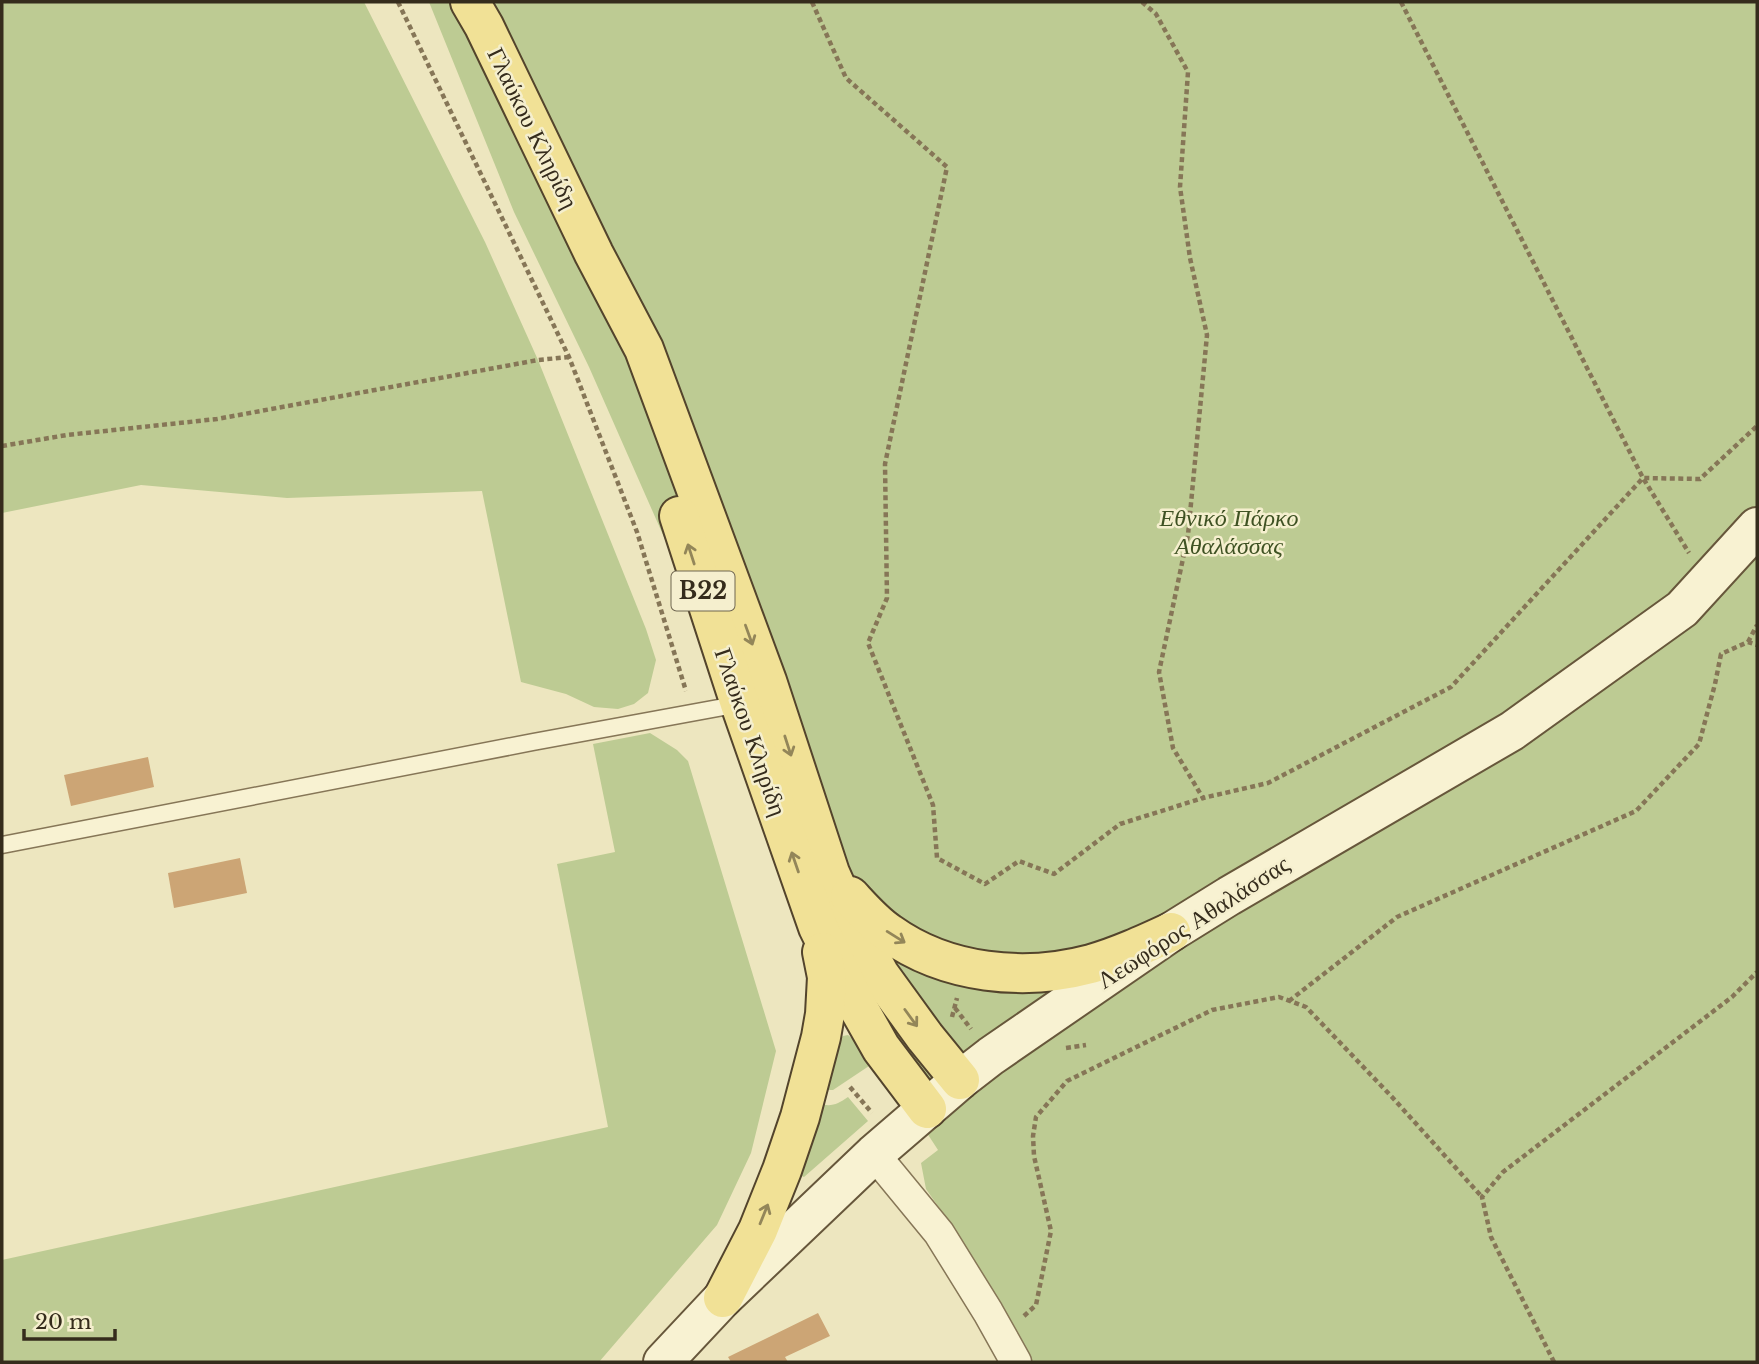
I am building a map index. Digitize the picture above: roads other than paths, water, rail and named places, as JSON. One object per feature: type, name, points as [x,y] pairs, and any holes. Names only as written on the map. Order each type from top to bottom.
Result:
[{"type":"main road","name":"Γλαύκου Κληρίδη","points":[[470,2],[643,349],[767,681],[830,873],[854,927],[880,975],[960,1080]]},
{"type":"main road","name":"Γλαύκου Κληρίδη","points":[[594,254],[740,704],[818,927],[881,1048],[927,1109]]},
{"type":"main road","name":"Λεωφόρος Αθαλάσσας","points":[[663,1362],[723,1298],[874,1154],[991,1056],[1171,932],[1512,731],[1682,608],[1757,527]]},
{"type":"main road","points":[[830,873],[869,917],[889,934],[934,957],[964,967],[1029,973],[1055,971],[1091,964],[1171,932]]},
{"type":"main road","points":[[723,1298],[758,1230],[782,1170],[800,1117],[821,1037],[827,977],[818,927]]},
{"type":"street","points":[[874,1154],[939,1233],[1009,1350]]},
{"type":"lane","points":[[2,845],[740,704]]},
{"type":"park label","name":"Εθνικό Πάρκο Αθαλάσσας","points":[[1229,531]]}]
